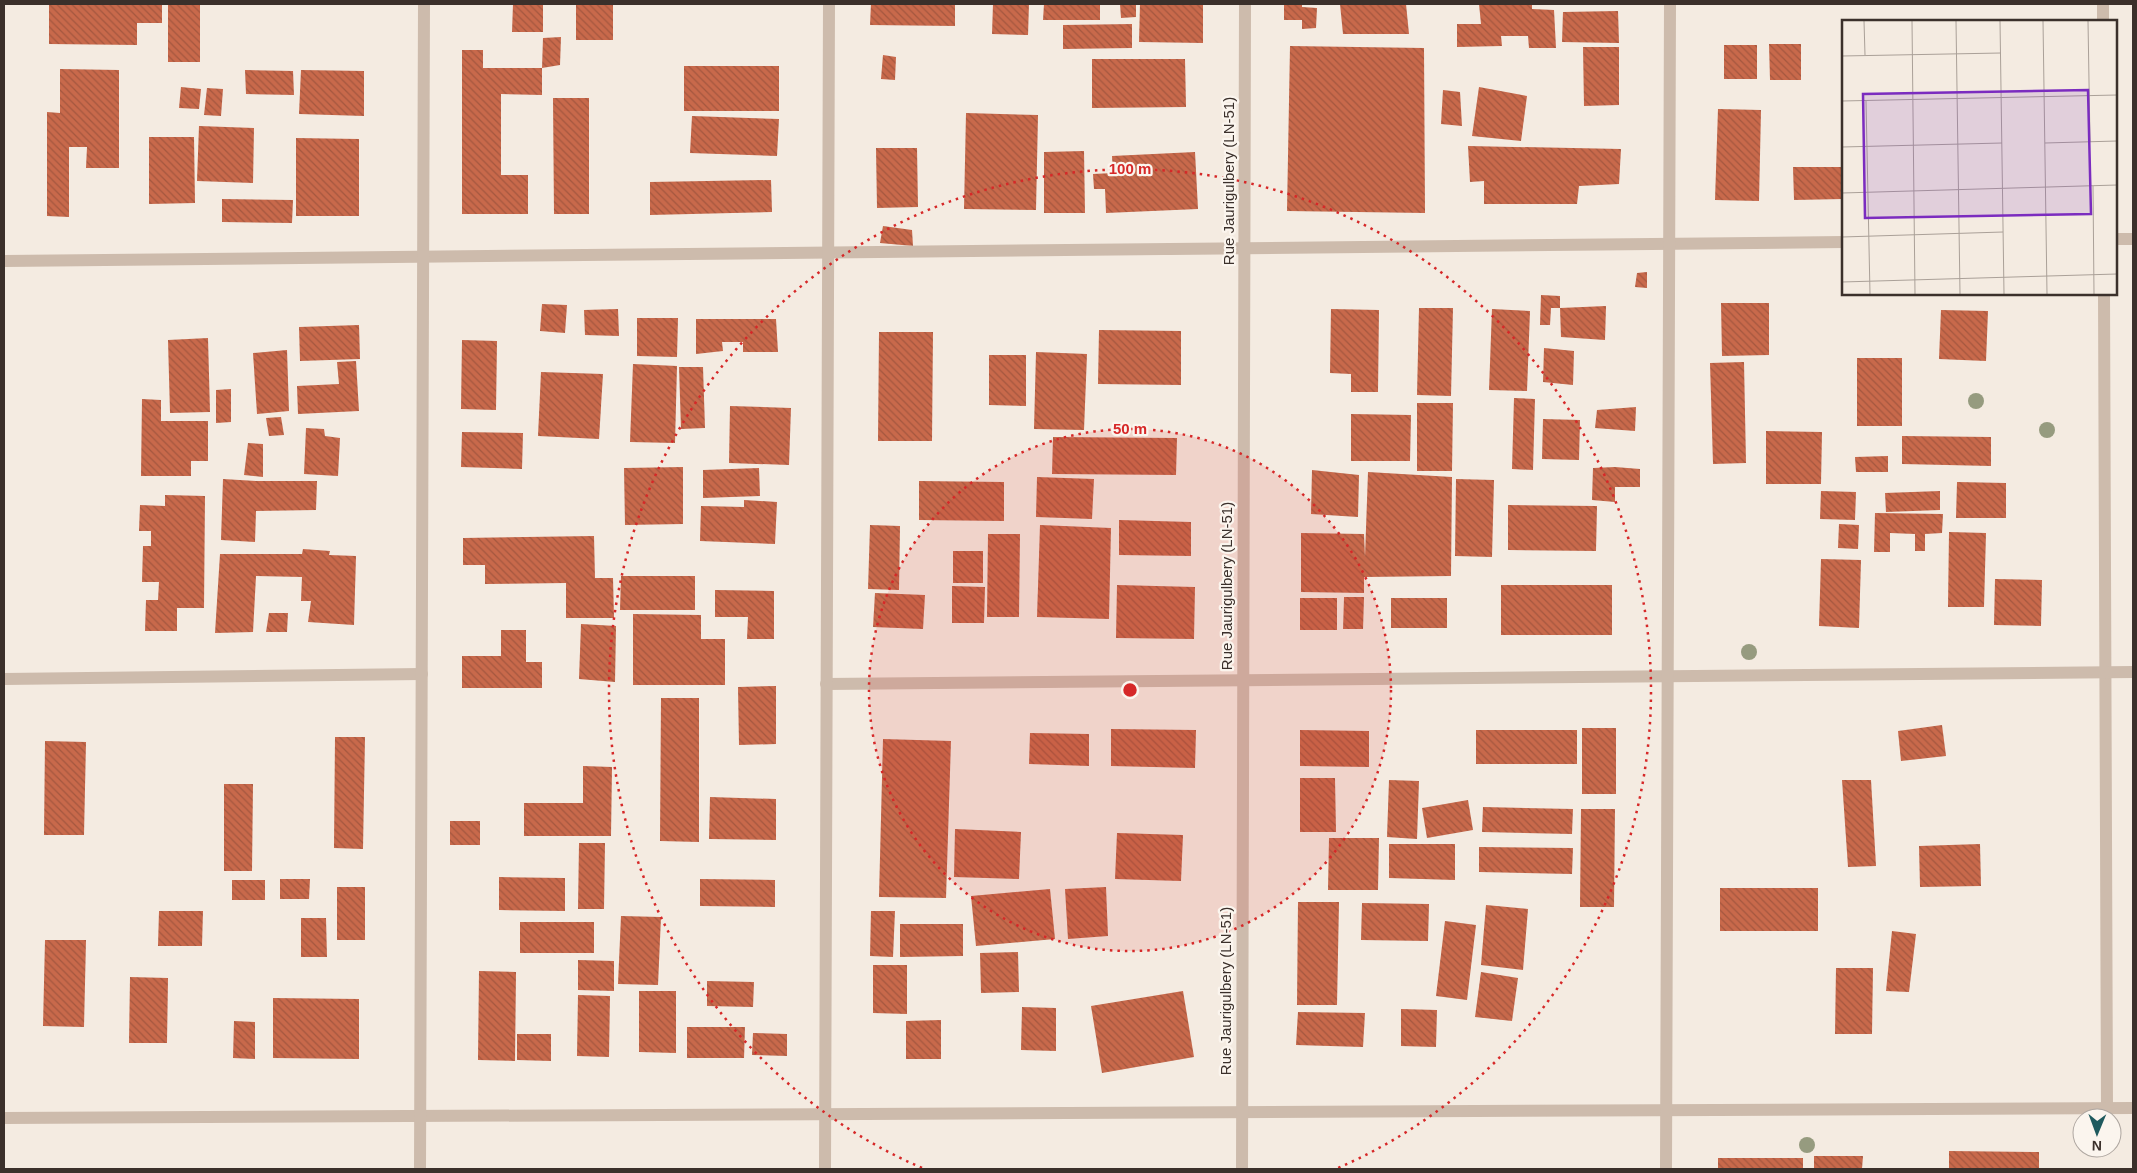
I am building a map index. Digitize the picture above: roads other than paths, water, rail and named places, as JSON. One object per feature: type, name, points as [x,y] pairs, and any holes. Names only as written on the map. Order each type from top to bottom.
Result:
[{"type":"street","points":[[420,1169],[424,4]]},
{"type":"street","points":[[825,1169],[829,4]]},
{"type":"street","name":"Rue Jaurigulbery (LN-51)","points":[[1242,1169],[1246,4]]},
{"type":"street","points":[[1666,1169],[1670,4]]},
{"type":"street","points":[[2103,4],[2103,20]]},
{"type":"street","points":[[2117,239],[2133,239]]},
{"type":"street","points":[[4,261],[1842,242]]},
{"type":"street","points":[[2104,295],[2107,1108]]},
{"type":"street","points":[[826,684],[2133,672]]},
{"type":"street","points":[[4,679],[422,674]]},
{"type":"street","points":[[4,1118],[2072,1108]]}]
